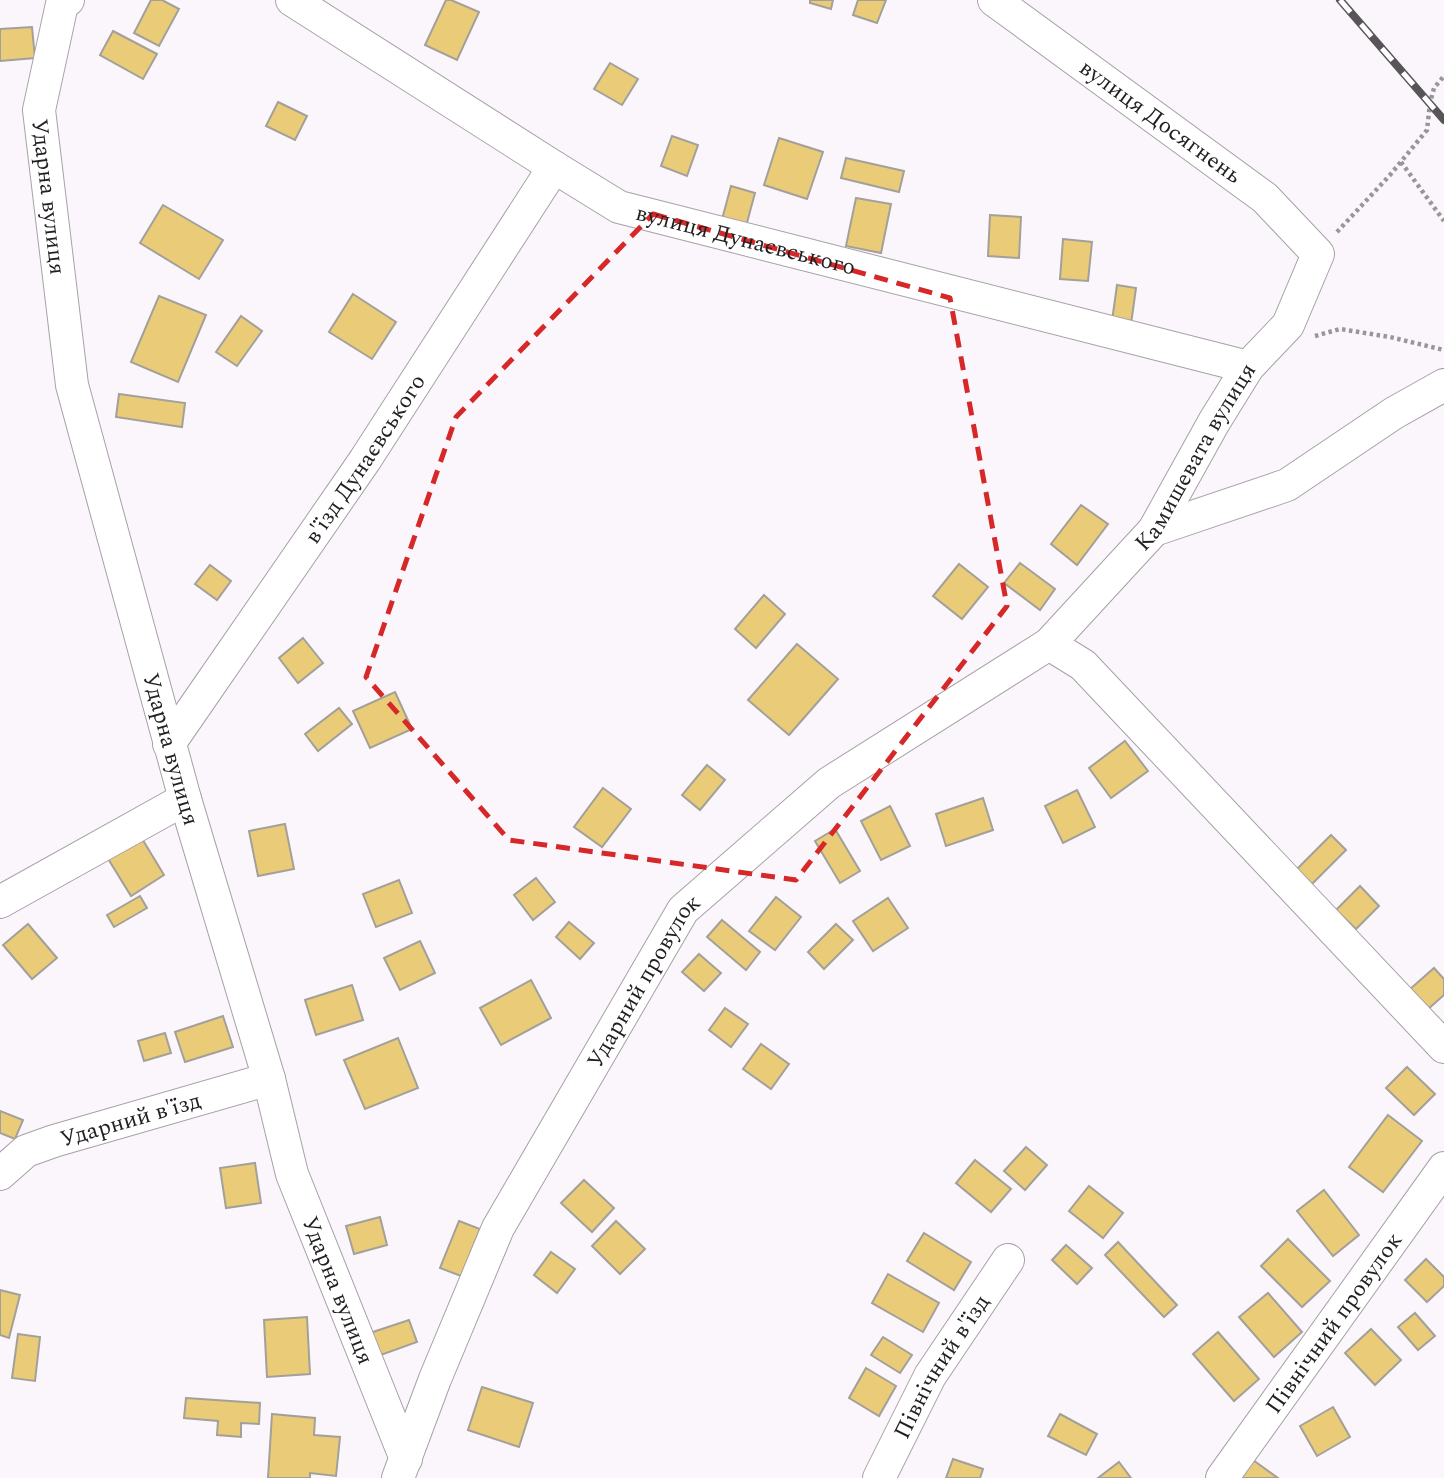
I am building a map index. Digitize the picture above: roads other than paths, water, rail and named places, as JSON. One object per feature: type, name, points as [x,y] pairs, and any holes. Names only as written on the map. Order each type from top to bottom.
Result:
[{"type":"street","name":"Ударна вулиця","points":[[68,0],[62,4],[39,110],[72,385],[169,744],[268,1079],[292,1174],[402,1469]]},
{"type":"street","name":"вулиця Дунаєвського","points":[[292,0],[620,207],[1248,368]]},
{"type":"street","name":"вулиця Досягнень","points":[[994,0],[1265,198],[1318,254]]},
{"type":"street","name":"в'їзд Дунаєвського","points":[[169,744],[365,460],[554,167]]},
{"type":"street","name":"Камишевата вулиця","points":[[1049,644],[1154,530],[1214,422],[1248,368],[1288,325],[1318,254]]},
{"type":"street","points":[[1154,530],[1287,485],[1394,413],[1444,385]]},
{"type":"street","points":[[1049,644],[1083,665],[1444,1047]]},
{"type":"street","name":"Ударний провулок","points":[[402,1469],[435,1379],[498,1228],[682,910],[829,783],[1049,644]]},
{"type":"street","points":[[0,902],[185,799]]},
{"type":"street","name":"Ударний в'їзд","points":[[0,1174],[26,1151],[268,1079]]},
{"type":"street","name":"Північний провулок","points":[[1222,1478],[1444,1168]]},
{"type":"street","name":"Північний в'їзд","points":[[879,1478],[930,1376],[1008,1260]]},
{"type":"railway","points":[[1340,0],[1444,120]]}]
